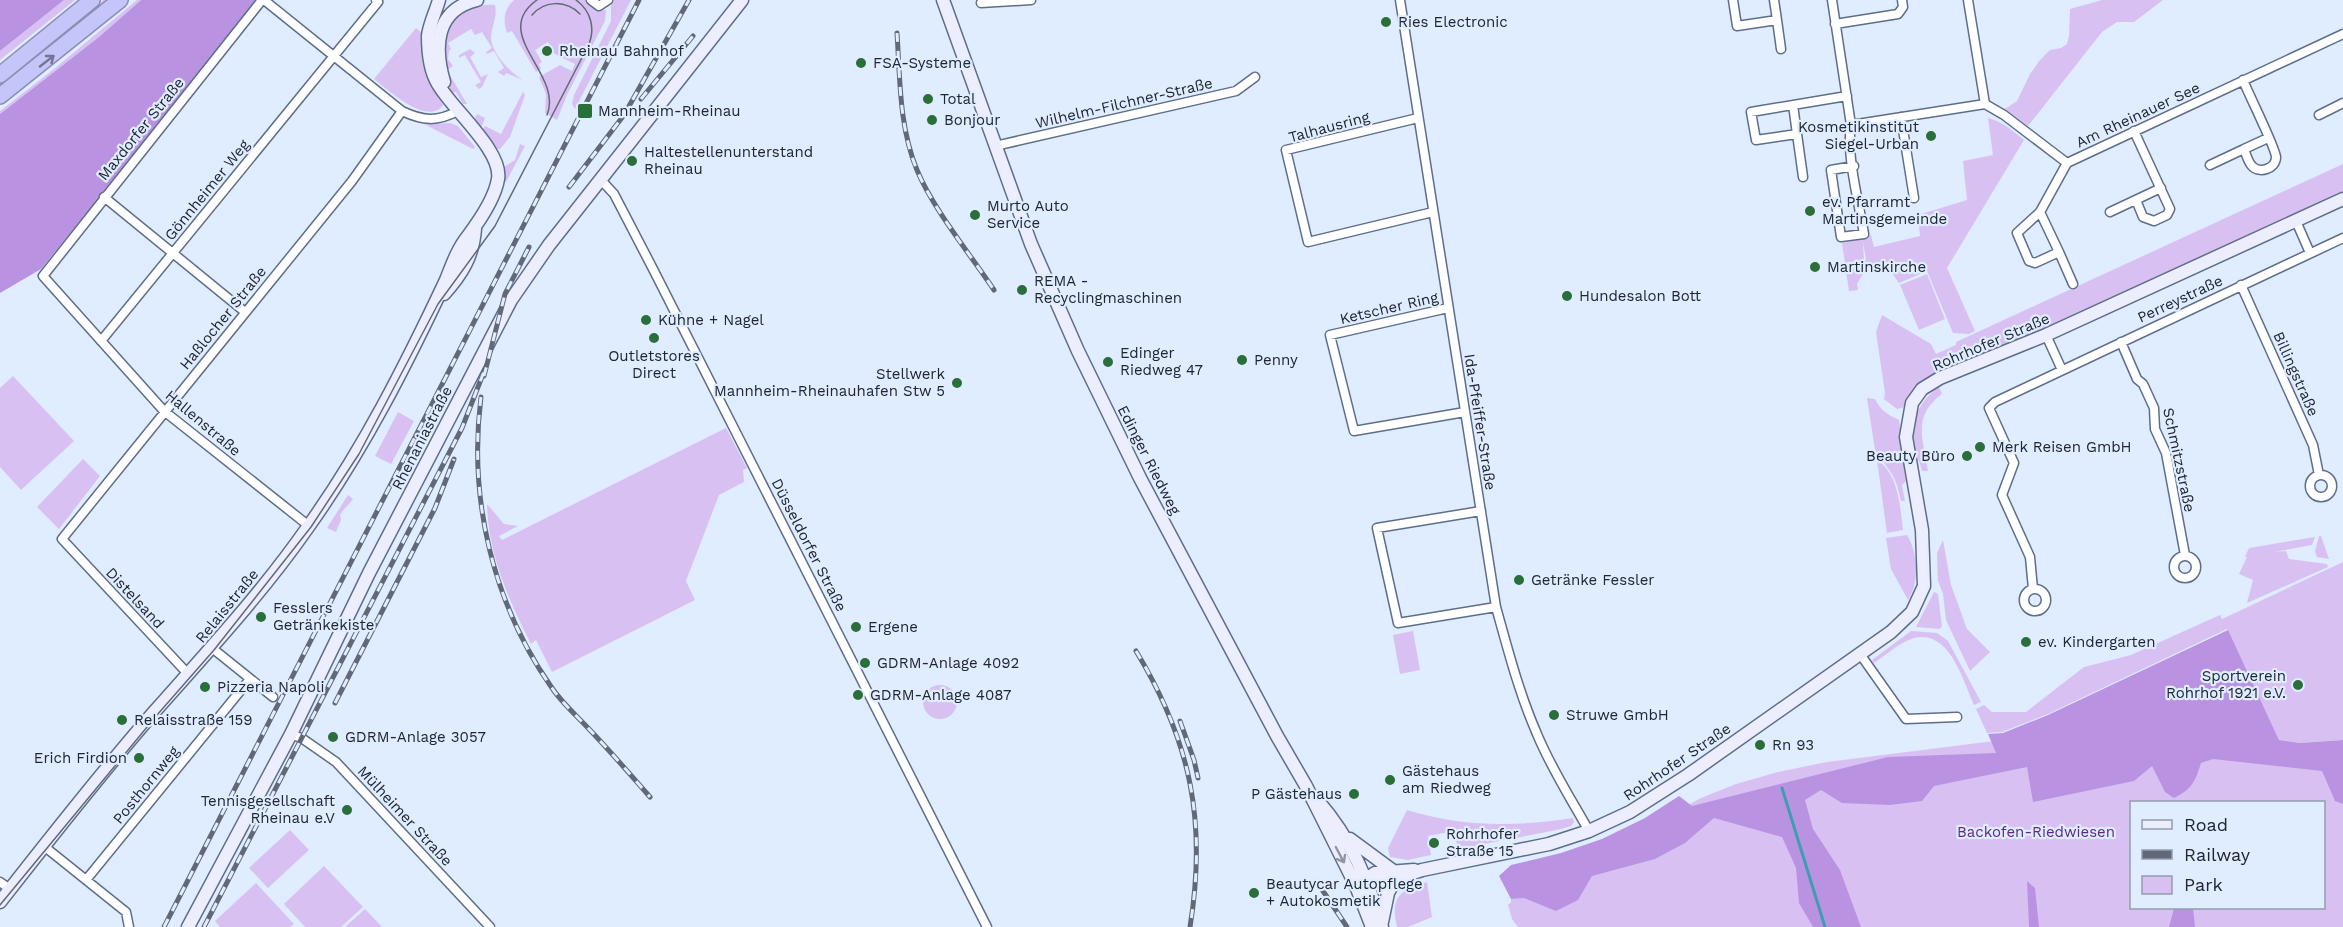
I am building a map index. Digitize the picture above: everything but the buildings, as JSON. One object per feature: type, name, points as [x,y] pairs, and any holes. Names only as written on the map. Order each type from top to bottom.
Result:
[{"type":"highway","points":[[0,75],[92,0]]},
{"type":"highway","points":[[0,96],[120,0]]},
{"type":"main road","name":"Relaisstraße","points":[[0,902],[5,886],[45,847],[143,726],[212,648],[309,526],[357,453],[437,302],[468,261],[473,249],[475,229],[496,187],[498,169],[490,151],[439,86],[432,70],[428,32],[439,0]]},
{"type":"main road","name":"Relaisstraße","points":[[439,41],[444,20],[452,12],[474,0]]},
{"type":"main road","name":"Rhenaniastraße","points":[[188,927],[291,734],[369,573],[495,327],[522,282],[742,0]]},
{"type":"main road","name":"Edinger Riedweg","points":[[943,0],[1031,244],[1096,390],[1172,539],[1306,786],[1356,886],[1372,927]]},
{"type":"main road","name":"Relaisstraße","points":[[433,21],[439,41],[441,72],[448,98]]},
{"type":"main road","name":"Rohrhofer Straße","points":[[1356,886],[1394,875],[1550,844],[1589,831],[1658,796],[1860,654],[1904,622],[1912,612],[1924,586],[1922,530],[1906,436],[1912,403],[1922,389],[1940,378],[2046,335],[2343,199]]},
{"type":"main road","name":"Edinger Riedweg","points":[[1306,786],[1343,833],[1368,881],[1382,927]]},
{"type":"main road","points":[[1343,833],[1394,875],[1382,927]]},
{"type":"street","points":[[263,0],[402,111],[420,119],[446,117],[458,111]]},
{"type":"street","name":"Maxdorfer Straße","points":[[43,276],[263,0]]},
{"type":"street","name":"Gönnheimer Weg","points":[[101,341],[378,2],[376,0]]},
{"type":"street","points":[[591,0],[599,6],[608,0]]},
{"type":"street","points":[[981,3],[1031,0]]},
{"type":"street","name":"Ida-Pfeiffer-Straße","points":[[1400,0],[1496,607],[1517,682],[1537,734],[1558,777],[1589,831]]},
{"type":"street","points":[[1733,0],[1737,26],[1777,21]]},
{"type":"street","points":[[1773,0],[1781,49]]},
{"type":"street","points":[[1832,0],[1851,125],[1849,138],[1854,166],[1864,234],[1841,237],[1831,170],[1854,166]]},
{"type":"street","points":[[1835,24],[1898,14],[1903,7],[1902,0]]},
{"type":"street","points":[[1851,125],[1985,104],[1968,0]]},
{"type":"street","name":"Am Rheinauer See","points":[[1985,104],[2004,115],[2067,163],[2343,34]]},
{"type":"street","name":"Wilhelm-Filchner-Straße","points":[[995,146],[1236,91],[1255,77]]},
{"type":"street","points":[[2243,80],[2277,156],[2274,164],[2260,171],[2252,166],[2244,149]]},
{"type":"street","points":[[1797,134],[1756,140],[1752,111],[1847,96]]},
{"type":"street","points":[[2319,115],[2343,103]]},
{"type":"street","points":[[1792,105],[1803,177]]},
{"type":"street","name":"Haßlocher Straße","points":[[62,539],[352,181],[402,111]]},
{"type":"street","points":[[1901,117],[1914,198]]},
{"type":"street","name":"Talhausring","points":[[1418,118],[1286,150],[1308,242],[1433,212]]},
{"type":"street","points":[[2134,131],[2170,209],[2167,215],[2154,221],[2143,217],[2136,200]]},
{"type":"street","points":[[2210,165],[2268,138]]},
{"type":"street","points":[[2059,252],[2035,263],[2029,261],[2016,233],[2040,212],[2067,163]]},
{"type":"street","name":"Düsseldorfer Straße","points":[[601,180],[614,194],[653,268],[987,927]]},
{"type":"street","points":[[2110,212],[2161,188]]},
{"type":"street","points":[[104,197],[245,312]]},
{"type":"street","points":[[2040,212],[2073,284]]},
{"type":"street","points":[[2296,221],[2310,253]]},
{"type":"street","name":"Perreystraße","points":[[2033,589],[2030,557],[2002,495],[2014,462],[1989,408],[1995,402],[2343,238]]},
{"type":"street","name":"Hallenstraße","points":[[43,276],[164,411],[309,526]]},
{"type":"street","name":"Billingstraße","points":[[2241,285],[2313,445],[2319,475]]},
{"type":"street","name":"Ketscher Ring","points":[[1448,308],[1330,335],[1354,431],[1465,412]]},
{"type":"street","points":[[2046,335],[2062,370]]},
{"type":"street","name":"Schmitzstraße","points":[[2121,342],[2154,408],[2155,429],[2166,453],[2185,555]]},
{"type":"street","points":[[1481,511],[1377,528],[1398,623],[1496,607]]},
{"type":"street","name":"Distelsand","points":[[62,539],[189,675]]},
{"type":"street","points":[[212,648],[273,697]]},
{"type":"street","points":[[1860,654],[1906,719],[1957,717]]},
{"type":"street","name":"Posthornweg","points":[[86,880],[250,679]]},
{"type":"street","name":"Mülheimer Straße","points":[[291,734],[303,739],[336,762],[490,927]]},
{"type":"street","points":[[45,847],[126,912],[129,927]]},
{"type":"green space","points":[[64,0],[75,0],[0,60],[0,51]]},
{"type":"green space","points":[[103,0],[110,0],[0,88],[0,83]]},
{"type":"green space","points":[[137,0],[141,0],[99,37],[0,114],[0,111]]},
{"type":"green space","points":[[514,0],[585,0],[598,11],[606,10],[605,21],[567,95],[557,120],[545,113],[546,94],[539,77],[560,65],[572,71],[575,64],[555,54],[548,42],[535,50],[542,62],[539,64],[541,69],[536,72],[512,31],[507,33],[505,15]]},
{"type":"green space","points":[[612,0],[631,0],[575,109],[572,104],[574,95],[611,21]]},
{"type":"green space","points":[[2102,0],[2163,0],[2134,22],[2117,22],[2102,32],[2028,126],[2005,109],[2017,101],[2030,74],[2040,60],[2050,50],[2067,44],[2070,9]]},
{"type":"green space","points":[[495,5],[492,44],[503,62],[523,80],[506,73],[504,76],[498,72],[504,68],[494,51],[487,54],[486,52],[492,48],[482,32],[475,35],[471,29],[448,43],[451,49],[448,59],[453,66],[447,70],[467,104],[463,104],[456,92],[452,93],[446,77],[443,46],[446,32],[452,21],[462,12],[476,6]]},
{"type":"green space","points":[[416,28],[423,34],[431,81],[443,105],[436,111],[428,112],[408,104],[374,79]]},
{"type":"green space","points":[[470,49],[475,53],[470,57],[481,77],[488,74],[479,89],[475,85],[481,82],[465,55],[459,58],[459,55]]},
{"type":"green space","points":[[523,92],[525,95],[510,137],[500,149],[495,149],[474,120],[477,114],[485,118],[481,128],[485,126],[501,134]]},
{"type":"green space","points":[[1988,118],[2003,124],[2024,140],[1947,268],[1975,331],[1969,334],[1953,333],[1927,271],[1899,283],[1892,273],[1880,270],[1863,274],[1857,284],[1858,290],[1849,291],[1845,265],[1866,260],[1863,242],[1864,260],[1845,263],[1842,243],[1871,235],[1874,247],[1920,236],[1918,215],[1967,200],[1963,161],[1993,155]]},
{"type":"green space","points":[[450,123],[458,126],[475,147],[473,149],[424,124]]},
{"type":"green space","points":[[520,144],[525,146],[506,182],[504,167],[515,160]]},
{"type":"green space","points":[[2343,164],[2343,193],[2047,329],[1932,376],[1920,382],[1904,407],[1897,409],[1884,399],[1876,332],[1882,315],[1931,344],[1936,354],[1956,345],[1956,342]]},
{"type":"green space","points":[[1927,274],[1945,319],[1919,330],[1900,285]]},
{"type":"green space","points":[[13,376],[74,441],[21,490],[0,467],[0,388]]},
{"type":"green space","points":[[1939,387],[1942,394],[1926,411],[1923,420],[1922,438],[1928,471],[1922,471],[1914,444],[1914,425],[1925,400]]},
{"type":"green space","points":[[1867,398],[1875,399],[1885,412],[1899,420],[1906,481],[1902,485],[1905,501],[1901,501],[1892,474],[1875,450]]},
{"type":"green space","points":[[398,412],[414,421],[391,464],[375,456]]},
{"type":"green space","points":[[726,428],[747,468],[743,470],[744,482],[719,495],[686,581],[695,600],[552,672],[536,640],[531,644],[501,577],[491,541],[487,504],[504,524],[518,526],[499,536],[502,540]]},
{"type":"green space","points":[[83,459],[100,476],[59,529],[37,507]]},
{"type":"green space","points":[[1877,460],[1884,466],[1894,482],[1903,530],[1887,533]]},
{"type":"green space","points":[[348,495],[353,499],[340,515],[341,520],[336,532],[327,528]]},
{"type":"green space","points":[[1907,535],[1911,542],[1916,567],[1916,576],[1908,600],[1891,569],[1886,538]]},
{"type":"green space","points":[[2319,536],[2321,536],[2329,559],[2317,557],[2315,551]]},
{"type":"green space","points":[[2315,537],[2312,545],[2274,552],[2286,551],[2289,559],[2327,564],[2328,567],[2247,603],[2253,580],[2239,574],[2249,548]]},
{"type":"green space","points":[[1943,540],[1951,585],[1967,629],[1990,652],[1970,671],[1946,620],[1943,594],[1938,581],[1937,553]]},
{"type":"green space","name":"Sportverein Rohrhof 1921 e.V.","points":[[2343,562],[2343,740],[2300,743],[2279,740],[2227,629],[2048,714],[2002,732],[1987,733],[1976,709],[1984,705],[1992,712],[2026,712],[2084,667],[2131,655],[2220,615],[2222,619]]},
{"type":"green space","points":[[1934,592],[1938,594],[1942,627],[1939,629],[1916,627]]},
{"type":"green space","points":[[1413,631],[1420,670],[1400,674],[1393,635]]},
{"type":"green space","points":[[1911,631],[1937,633],[1948,641],[1981,702],[1974,705],[1960,671],[1946,649],[1937,641],[1926,637],[1914,638],[1874,663],[1872,660]]},
{"type":"green space","points":[[940,685],[952,690],[957,702],[952,714],[940,719],[928,714],[923,702],[928,690]]},
{"type":"green space","name":"Backofen-Riedwiesen","points":[[2121,725],[2293,745],[2343,747],[2343,927],[1518,927],[1512,919],[1508,904],[1511,903],[1511,899],[1519,898],[1701,798],[1736,784],[1827,762]]},
{"type":"green space","points":[[1407,810],[1448,820],[1489,824],[1531,823],[1573,818],[1574,822],[1571,826],[1557,830],[1458,849],[1454,831],[1428,836],[1431,855],[1408,860],[1390,857],[1388,848]]},
{"type":"green space","points":[[290,830],[309,850],[268,888],[249,868]]},
{"type":"green space","points":[[324,866],[363,907],[341,927],[305,927],[284,904]]},
{"type":"green space","points":[[1427,882],[1432,917],[1408,927],[1397,927],[1395,908],[1399,896],[1410,888]]},
{"type":"green space","points":[[256,883],[294,924],[290,927],[220,927],[215,921]]},
{"type":"green space","points":[[365,909],[382,927],[345,927]]},
{"type":"shaded area","points":[[0,0],[64,0],[0,51]]},
{"type":"shaded area","points":[[141,0],[260,0],[41,269],[0,293],[0,114],[99,37]]},
{"type":"shaded area","points":[[2228,630],[2279,740],[2300,743],[2343,740],[2343,804],[2335,801],[2322,771],[2213,759],[2201,763],[2192,784],[2174,798],[2165,792],[2152,766],[2134,781],[2033,802],[2027,767],[1934,786],[1922,801],[1890,805],[1842,803],[1821,790],[1805,800],[1813,829],[1840,870],[1861,927],[1813,927],[1799,903],[1796,868],[1782,837],[1714,818],[1685,843],[1655,859],[1592,876],[1578,900],[1556,911],[1524,898],[1511,899],[1499,876],[1511,865],[1561,853],[1602,839],[1645,818],[1679,796],[1692,806],[1888,757],[1996,753],[1988,734],[2003,733],[2048,715]]},
{"type":"shaded area","points":[[2027,881],[2035,888],[2039,927],[2029,927]]},
{"type":"shaded area","points":[[2174,909],[2193,909],[2195,927],[2169,927]]},
{"type":"waterway","points":[[1782,788],[1825,927]]},
{"type":"tram line","points":[[537,0],[524,13],[521,27],[524,41],[546,85],[549,100],[547,115]]},
{"type":"tram line","points":[[0,905],[157,715],[214,650],[311,527],[359,454],[438,304],[495,226],[588,46],[592,33],[591,21],[585,9],[576,0]]},
{"type":"tram line","points":[[532,15],[549,4],[562,4],[580,14]]},
{"type":"railway","points":[[164,927],[639,0]]},
{"type":"railway","points":[[569,187],[624,115],[689,0]]},
{"type":"railway","points":[[897,33],[904,120],[917,170],[942,216],[994,290]]},
{"type":"railway","points":[[641,99],[693,36]]},
{"type":"railway","points":[[484,376],[505,294],[529,247]]},
{"type":"railway","points":[[204,927],[462,428],[485,369]]},
{"type":"railway","points":[[481,397],[478,474],[482,512],[500,586],[514,621],[531,656],[556,694],[650,797]]},
{"type":"railway","points":[[335,703],[435,508],[454,459]]},
{"type":"railway","points":[[1136,651],[1170,718],[1182,751],[1190,784],[1195,818],[1196,852],[1195,889],[1190,927]]},
{"type":"railway","points":[[1180,721],[1198,778]]},
{"type":"railway","points":[[1317,882],[1347,927]]},
{"type":"place","name":"Ries Electronic","points":[[1386,22]]},
{"type":"place","name":"Rheinau Bahnhof","points":[[547,51]]},
{"type":"place","name":"FSA-Systeme","points":[[861,63]]},
{"type":"place","name":"Total","points":[[928,99]]},
{"type":"place","name":"Mannheim-Rheinau","points":[[585,111]]},
{"type":"place","name":"Bonjour","points":[[932,120]]},
{"type":"place","name":"Kosmetikinstitut Siegel-Urban","points":[[1931,136]]},
{"type":"place","name":"Haltestellenunterstand Rheinau","points":[[632,161]]},
{"type":"place","name":"ev. Pfarramt Martinsgemeinde","points":[[1810,211]]},
{"type":"place","name":"Murto Auto Service","points":[[975,215]]},
{"type":"place","name":"Martinskirche","points":[[1815,267]]},
{"type":"place","name":"REMA - Recyclingmaschinen","points":[[1022,290]]},
{"type":"place","name":"Hundesalon Bott","points":[[1567,296]]},
{"type":"place","name":"Kühne + Nagel","points":[[646,320]]},
{"type":"place","name":"Outletstores Direct","points":[[654,338]]},
{"type":"place","name":"Penny","points":[[1242,360]]},
{"type":"place","name":"Edinger Riedweg 47","points":[[1108,362]]},
{"type":"place","name":"Stellwerk Mannheim-Rheinauhafen Stw 5","points":[[957,383]]},
{"type":"place","name":"Merk Reisen GmbH","points":[[1980,447]]},
{"type":"place","name":"Beauty Büro","points":[[1967,456]]},
{"type":"place","name":"Getränke Fessler","points":[[1519,580]]},
{"type":"place","name":"Fesslers Getränkekiste","points":[[261,617]]},
{"type":"place","name":"Ergene","points":[[856,627]]},
{"type":"place","name":"ev. Kindergarten","points":[[2026,642]]},
{"type":"place","name":"GDRM-Anlage 4092","points":[[865,663]]},
{"type":"place","name":"Sportverein Rohrhof 1921 e.V.","points":[[2298,685]]},
{"type":"place","name":"Pizzeria Napoli","points":[[205,687]]},
{"type":"place","name":"GDRM-Anlage 4087","points":[[858,695]]},
{"type":"place","name":"Struwe GmbH","points":[[1554,715]]},
{"type":"place","name":"Relaisstraße 159","points":[[122,720]]},
{"type":"place","name":"GDRM-Anlage 3057","points":[[333,737]]},
{"type":"place","name":"Rn 93","points":[[1760,745]]},
{"type":"place","name":"Erich Firdion","points":[[139,758]]},
{"type":"place","name":"Gästehaus am Riedweg","points":[[1390,780]]},
{"type":"place","name":"P Gästehaus","points":[[1354,794]]},
{"type":"place","name":"Tennisgesellschaft Rheinau e.V","points":[[347,810]]},
{"type":"place","name":"Rohrhofer Straße 15","points":[[1434,843]]},
{"type":"place","name":"Beautycar Autopflege + Autokosmetik","points":[[1254,893]]}]
